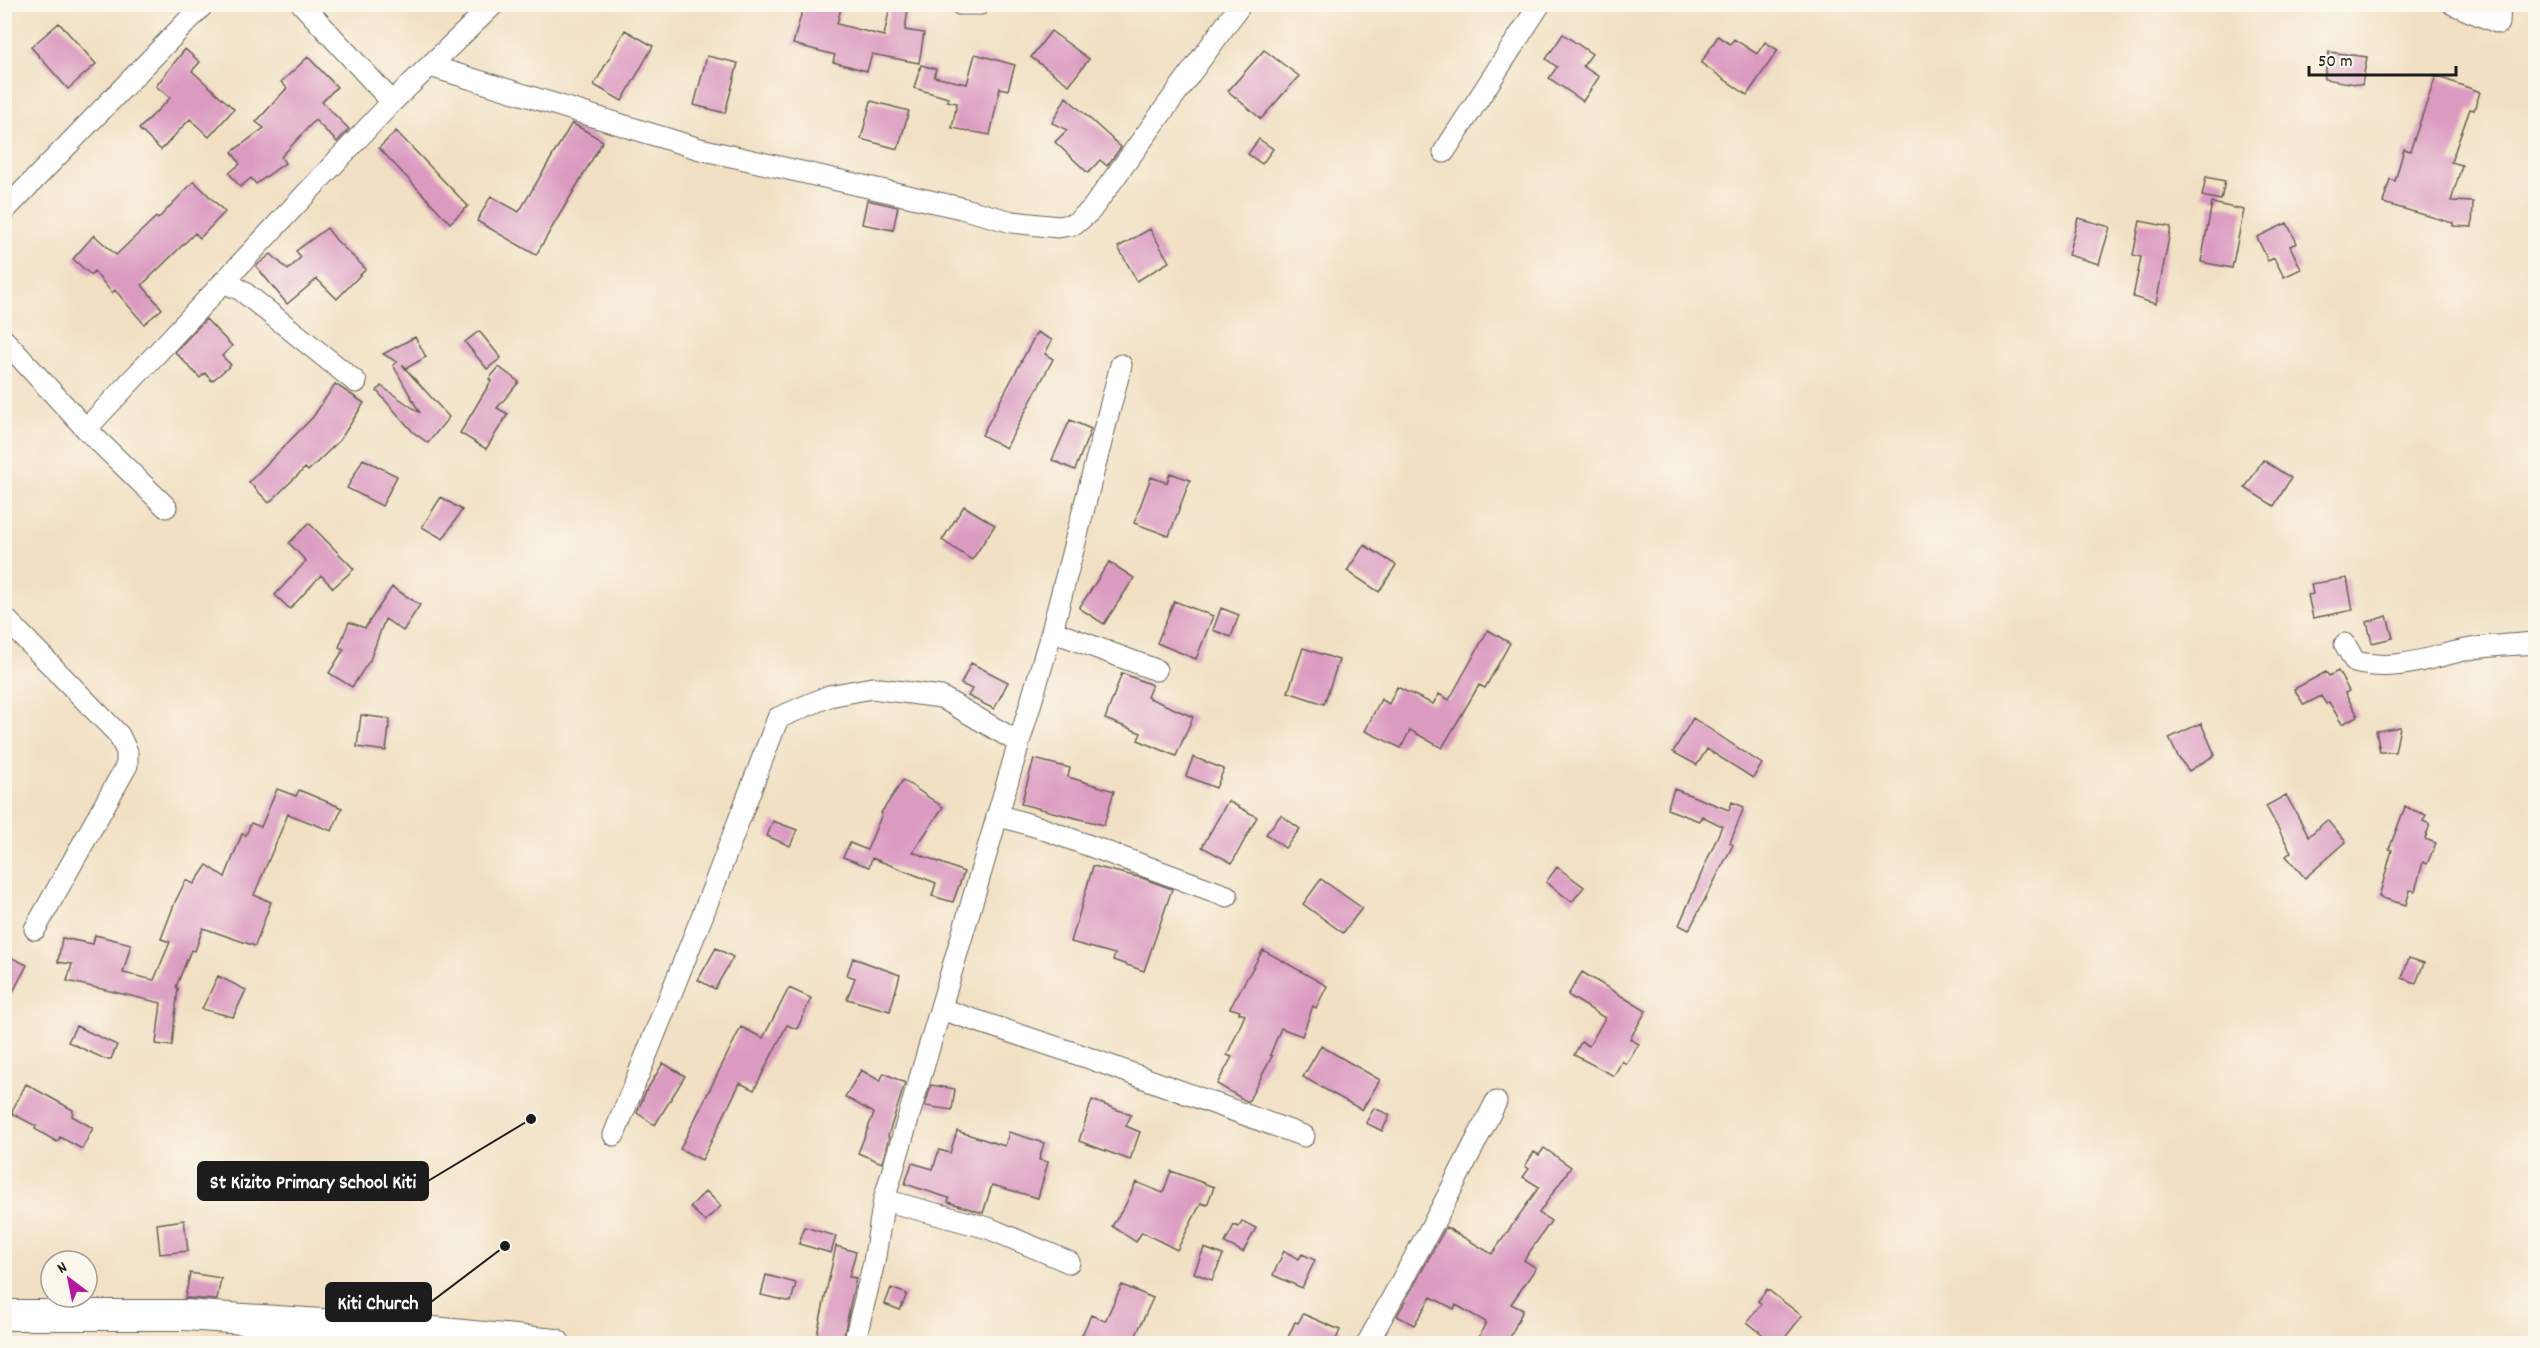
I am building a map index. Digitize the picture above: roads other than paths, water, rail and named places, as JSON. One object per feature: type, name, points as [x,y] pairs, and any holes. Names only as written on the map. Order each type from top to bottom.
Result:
[{"type":"street","points":[[302,4],[392,102]]},
{"type":"street","points":[[86,429],[392,102],[494,4]]},
{"type":"street","points":[[960,4],[980,4]]},
{"type":"street","points":[[430,66],[700,149],[961,208],[1012,222],[1058,227],[1075,224],[1091,210],[1240,4]]},
{"type":"street","points":[[1444,152],[1540,4]]},
{"type":"street","points":[[2453,4],[2499,23],[2500,4]]},
{"type":"street","points":[[4,211],[204,5]]},
{"type":"street","points":[[223,282],[241,290],[356,382]]},
{"type":"street","points":[[4,340],[86,429],[166,507]]},
{"type":"street","points":[[854,1344],[874,1262],[884,1200],[1052,631],[1121,365]]},
{"type":"street","points":[[4,617],[119,735],[127,752],[127,765],[35,929]]},
{"type":"street","points":[[1052,631],[1156,670]]},
{"type":"street","points":[[2345,644],[2355,662],[2379,667],[2426,660],[2466,650],[2535,643]]},
{"type":"street","points":[[614,1135],[703,914],[778,718],[829,696],[872,688],[941,697],[1018,742]]},
{"type":"street","points":[[997,815],[1038,826],[1227,896]]},
{"type":"street","points":[[940,1009],[1086,1057],[1304,1136]]},
{"type":"street","points":[[1367,1344],[1440,1211],[1496,1102]]},
{"type":"street","points":[[884,1200],[988,1228],[1070,1262]]},
{"type":"street","points":[[4,1316],[184,1315],[413,1330],[555,1344]]},
{"type":"place","name":"St Kizito Primary School Kiti","points":[[531,1119]]},
{"type":"place","name":"Kiti Church","points":[[505,1246]]}]
